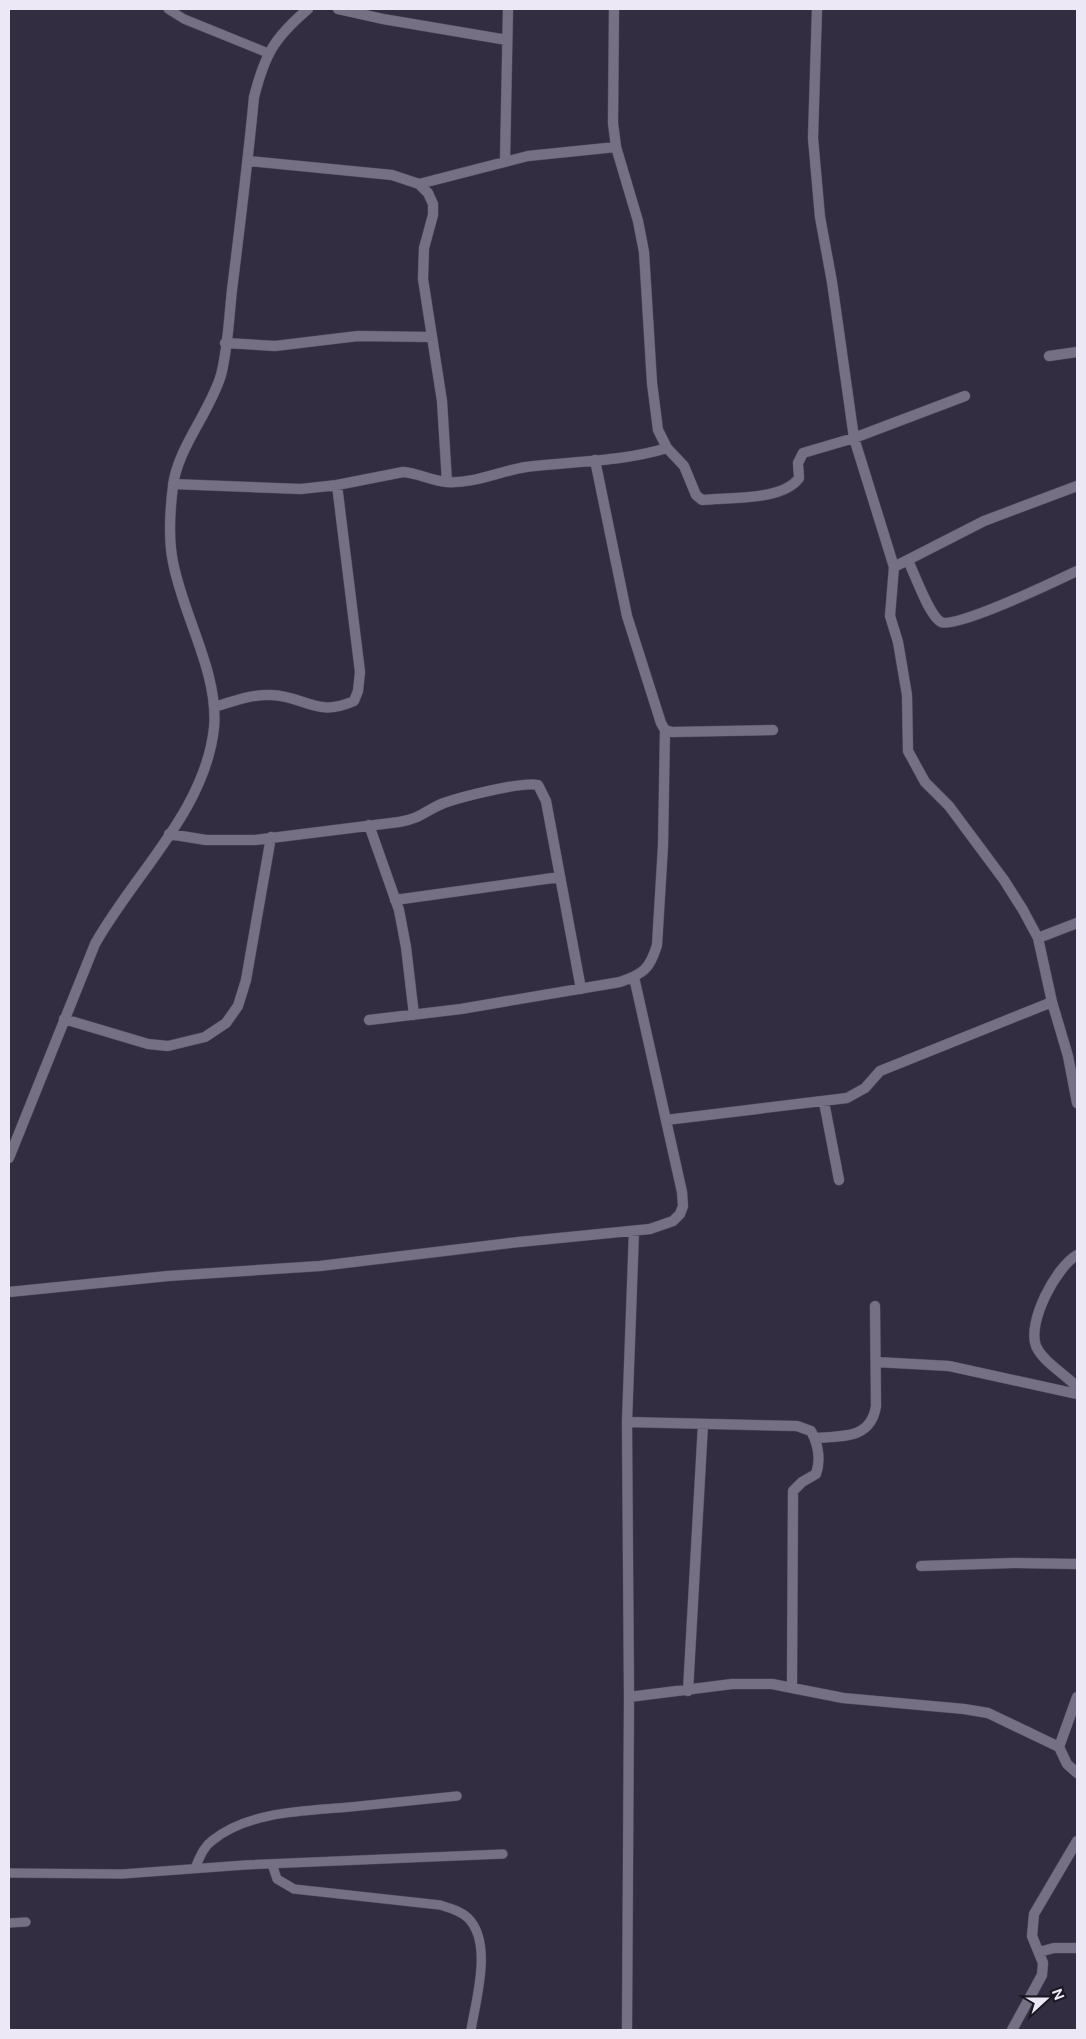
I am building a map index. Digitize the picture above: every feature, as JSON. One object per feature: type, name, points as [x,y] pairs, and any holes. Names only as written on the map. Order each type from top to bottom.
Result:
[{"type":"street","points":[[9,1158],[95,944],[109,919],[183,813],[204,766],[214,728],[214,707],[210,684],[173,562],[171,527],[173,484],[178,463],[201,422],[221,373],[248,161],[254,97],[268,53],[278,37],[308,9]]},
{"type":"street","points":[[338,9],[383,20],[507,40]]},
{"type":"street","points":[[505,161],[508,9]]},
{"type":"street","points":[[614,9],[612,96],[616,147],[638,221],[644,252],[655,412],[661,439],[666,448],[684,466],[696,495],[702,500],[751,497],[780,492],[794,485],[799,478],[798,463],[803,453],[854,438],[965,396]]},
{"type":"street","points":[[817,9],[813,138],[820,217],[832,282],[854,438],[894,567],[890,616],[898,642],[907,695],[908,751],[925,782],[949,806],[1004,880],[1038,938],[1052,1002],[1068,1056],[1077,1104]]},
{"type":"street","points":[[419,184],[505,161],[562,151],[616,147]]},
{"type":"street","points":[[248,161],[392,175],[419,184],[428,193],[433,204],[432,224],[423,259],[423,279],[430,337],[442,401],[447,482]]},
{"type":"street","points":[[226,343],[275,346],[358,336],[430,337]]},
{"type":"street","points":[[1049,356],[1077,352]]},
{"type":"street","points":[[173,484],[276,489],[338,485],[403,472],[447,482],[460,482],[523,468],[633,457],[666,448]]},
{"type":"street","points":[[369,1020],[461,1009],[620,982],[634,977],[646,969],[653,960],[657,945],[663,846],[665,730],[658,716],[627,616],[595,460]]},
{"type":"street","points":[[214,707],[258,695],[273,695],[308,706],[332,709],[354,701],[358,691],[360,672],[338,485]]},
{"type":"street","points":[[894,567],[984,521],[1077,486]]},
{"type":"street","points":[[908,561],[935,617],[945,624],[974,616],[1077,571]]},
{"type":"street","points":[[665,730],[672,732],[773,730]]},
{"type":"street","points":[[169,834],[232,841],[368,826],[417,819],[446,802],[521,785],[538,785],[546,801],[581,989]]},
{"type":"street","points":[[368,826],[395,900],[406,947],[414,1015]]},
{"type":"street","points":[[64,1019],[148,1044],[168,1046],[205,1037],[226,1023],[238,1006],[246,980],[271,838]]},
{"type":"street","points":[[395,900],[560,877]]},
{"type":"street","points":[[1038,938],[1077,923]]},
{"type":"street","points":[[9,1292],[168,1276],[320,1266],[519,1242],[650,1230],[674,1221],[680,1214],[683,1206],[634,977]]},
{"type":"street","points":[[666,1120],[824,1102],[857,1094],[880,1071],[890,1066],[1052,1002]]},
{"type":"street","points":[[824,1102],[840,1180]]},
{"type":"street","points":[[627,2030],[629,1697],[627,1422],[634,1231]]},
{"type":"street","points":[[1077,1255],[1060,1271],[1052,1284],[1037,1318],[1034,1334],[1037,1346],[1046,1359],[1077,1387]]},
{"type":"street","points":[[815,1438],[848,1435],[869,1426],[874,1418],[876,1406],[875,1306]]},
{"type":"street","points":[[876,1362],[950,1366],[1077,1394]]},
{"type":"street","points":[[627,1422],[797,1426],[811,1431],[815,1438],[818,1467],[816,1474],[802,1482],[793,1491],[792,1686]]},
{"type":"street","points":[[688,1691],[703,1424]]},
{"type":"street","points":[[921,1566],[1013,1563],[1077,1564]]},
{"type":"street","points":[[629,1697],[748,1683],[792,1686],[843,1698],[964,1708],[988,1713],[1059,1747],[1067,1764],[1077,1773]]},
{"type":"street","points":[[1059,1747],[1077,1696]]},
{"type":"street","points":[[1012,2030],[1042,1975],[1042,1963],[1032,1936],[1034,1914],[1077,1840]]},
{"type":"street","points":[[1038,1952],[1077,1948]]},
{"type":"lane","points":[[168,9],[184,18],[268,53]]},
{"type":"lane","points":[[195,1868],[204,1848],[213,1840],[223,1833],[256,1820],[287,1813],[457,1796]]},
{"type":"lane","points":[[9,1873],[122,1874],[195,1868],[503,1854]]},
{"type":"lane","points":[[272,1864],[277,1879],[294,1889],[440,1905],[456,1910],[467,1917],[475,1927],[480,1940],[481,1952],[471,2030]]},
{"type":"lane","points":[[9,1923],[26,1922]]}]
